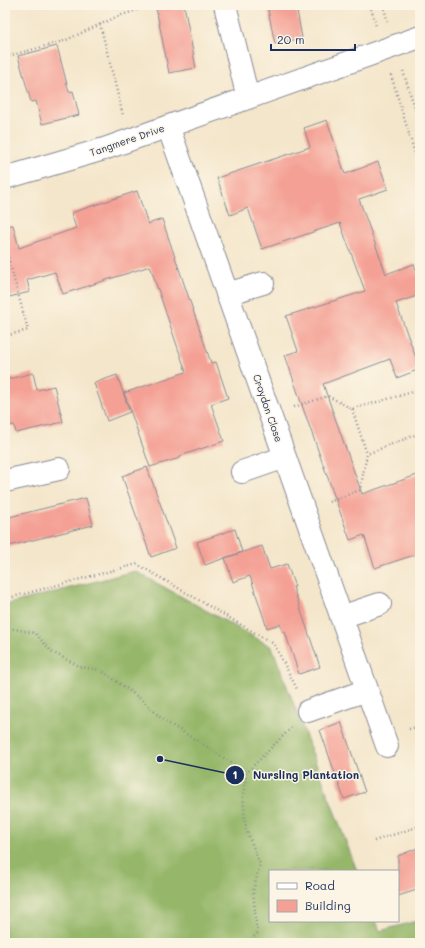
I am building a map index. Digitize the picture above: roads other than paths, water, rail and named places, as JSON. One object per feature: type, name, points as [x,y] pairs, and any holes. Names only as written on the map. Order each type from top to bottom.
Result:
[{"type":"street","points":[[225,5],[248,98]]},
{"type":"street","name":"Tangmere Drive","points":[[6,172],[104,150],[420,37]]},
{"type":"street","name":"Croydon Close","points":[[168,126],[387,746]]},
{"type":"street","points":[[227,294],[263,283]]},
{"type":"street","points":[[242,472],[285,457]]},
{"type":"street","points":[[5,481],[59,468]]},
{"type":"street","points":[[341,617],[380,604]]},
{"type":"street","points":[[308,711],[367,690]]},
{"type":"place","name":"Nursling Plantation","points":[[160,759]]}]
